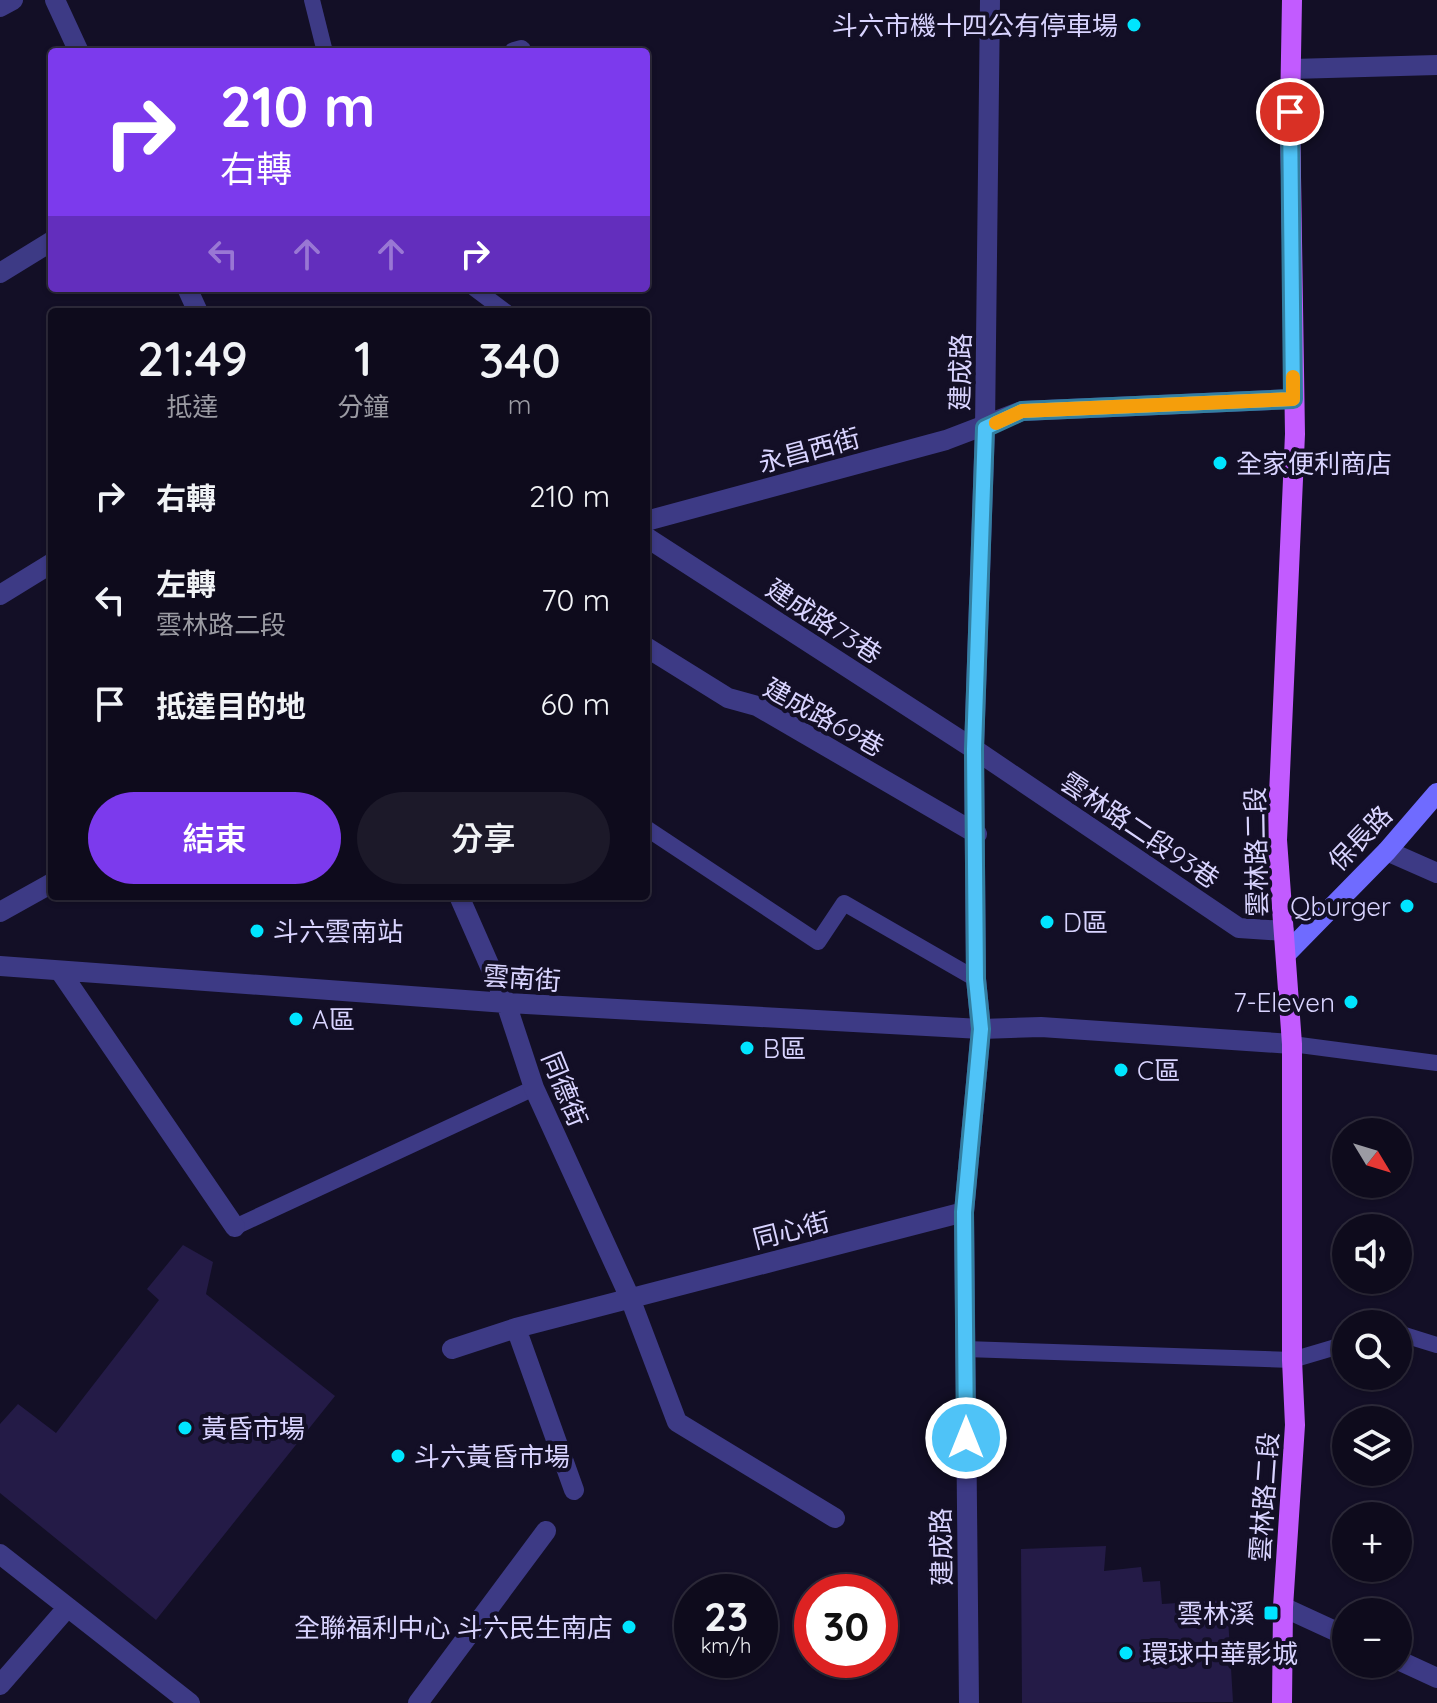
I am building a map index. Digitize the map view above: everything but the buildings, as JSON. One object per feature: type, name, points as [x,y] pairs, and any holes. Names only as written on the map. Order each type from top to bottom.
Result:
[{"type":"main road","name":"雲林路二段","points":[[1282,1703],[1283,1607],[1295,1425],[1292,1360],[1292,1044],[1277,840],[1295,434],[1292,0]]},
{"type":"street","points":[[0,7],[13,0]]},
{"type":"street","points":[[55,0],[77,48]]},
{"type":"street","name":"建成路","points":[[969,1703],[964,1212],[981,1029],[976,979],[974,749],[985,428],[990,0]]},
{"type":"street","points":[[1292,69],[1437,65]]},
{"type":"street","points":[[0,273],[48,243]]},
{"type":"street","name":"永昌西街","points":[[650,520],[985,428],[1022,411],[1293,399]]},
{"type":"street","name":"建成路73巷","points":[[650,540],[974,749]]},
{"type":"street","points":[[0,595],[48,565]]},
{"type":"street","name":"建成路69巷","points":[[650,649],[728,698],[757,706],[977,834]]},
{"type":"street","name":"雲林路二段93巷","points":[[974,749],[1239,928],[1284,931]]},
{"type":"street","name":"保長路","points":[[1287,953],[1387,851],[1437,793]]},
{"type":"street","points":[[1387,851],[1437,873]]},
{"type":"street","points":[[0,912],[48,885]]},
{"type":"street","name":"同德街","points":[[461,900],[506,1003],[534,1088],[630,1298]]},
{"type":"street","name":"雲南街","points":[[0,966],[506,1003],[981,1029],[1041,1027],[1292,1044]]},
{"type":"street","points":[[60,971],[235,1227]]},
{"type":"street","name":"同心街","points":[[452,1349],[516,1328],[964,1212]]},
{"type":"street","points":[[630,1298],[677,1422],[835,1518]]},
{"type":"street","points":[[516,1328],[574,1490]]},
{"type":"street","points":[[418,1703],[546,1531]]},
{"type":"street","points":[[0,1554],[190,1703]]},
{"type":"street","points":[[1283,1607],[1332,1630]]},
{"type":"street","points":[[0,1685],[67,1608]]},
{"type":"street","points":[[1412,1666],[1437,1678]]},
{"type":"lane","points":[[312,0],[324,48]]},
{"type":"lane","points":[[479,292],[501,308]]},
{"type":"lane","points":[[650,831],[818,942],[844,903],[976,979]]},
{"type":"lane","points":[[1292,1044],[1437,1063]]},
{"type":"lane","points":[[235,1227],[534,1088]]},
{"type":"lane","points":[[1412,1337],[1437,1345]]},
{"type":"lane","points":[[965,1349],[1292,1360],[1332,1348]]},
{"type":"slow traffic","points":[[996,423],[1022,411],[1293,399],[1293,377]]},
{"type":"place","name":"斗六市機十四公有停車場","points":[[1134,25]]},
{"type":"place","name":"全家便利商店","points":[[1220,463]]},
{"type":"place","name":"Qburger","points":[[1407,906]]},
{"type":"place","name":"D區","points":[[1047,922]]},
{"type":"place","name":"斗六雲南站","points":[[257,931]]},
{"type":"place","name":"7-Eleven","points":[[1351,1002]]},
{"type":"place","name":"A區","points":[[296,1019]]},
{"type":"place","name":"B區","points":[[747,1048]]},
{"type":"place","name":"C區","points":[[1121,1070]]},
{"type":"place","name":"黃昏市場","points":[[185,1428]]},
{"type":"place","name":"斗六黃昏市場","points":[[398,1456]]},
{"type":"place","name":"雲林溪","points":[[1271,1613]]},
{"type":"place","name":"全聯福利中心 斗六民生南店","points":[[629,1627]]},
{"type":"place","name":"環球中華影城","points":[[1126,1653]]},
{"type":"route","points":[[966,1438],[964,1212],[981,1029],[976,979],[974,749],[985,428],[1022,411],[1293,399],[1290,112]]}]
